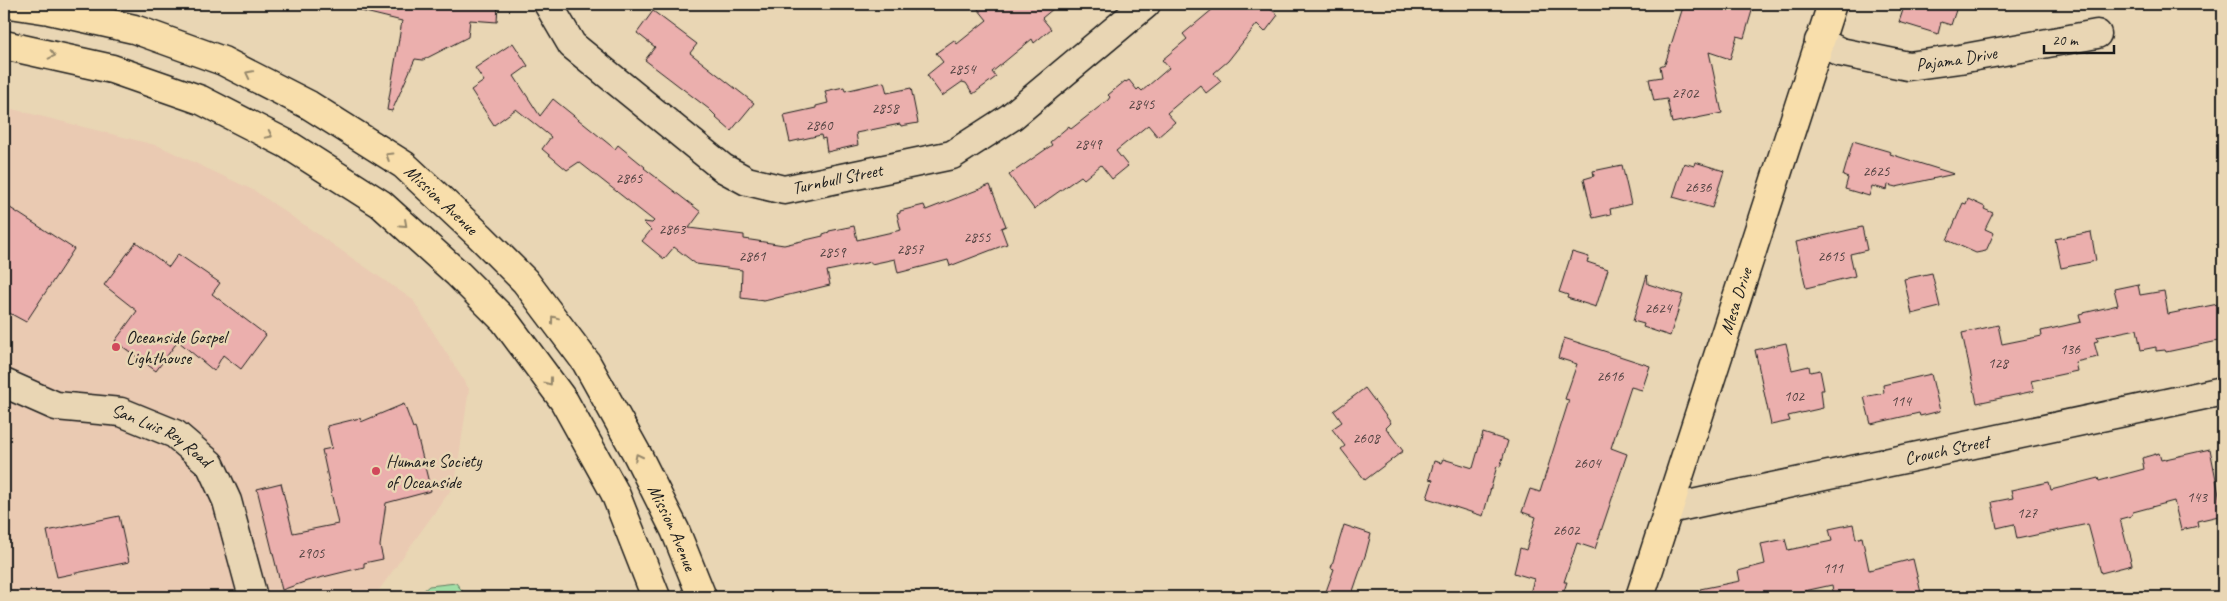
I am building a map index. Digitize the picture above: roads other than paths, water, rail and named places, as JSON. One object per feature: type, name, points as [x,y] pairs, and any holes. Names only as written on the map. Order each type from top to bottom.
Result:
[{"type":"main road","name":"Mission Avenue","points":[[10,4],[49,10],[134,30],[223,61],[308,105],[404,165],[525,281],[586,362],[637,454],[675,530],[702,597]]},
{"type":"main road","name":"Mesa Drive","points":[[1640,597],[1832,4]]},
{"type":"main road","points":[[4,45],[112,69],[201,100],[287,144],[381,204],[458,274],[504,320],[564,401],[615,493],[656,597]]},
{"type":"street","name":"Turnbull Street","points":[[548,4],[572,45],[723,168],[747,181],[784,190],[952,154],[1011,117],[1146,4]]},
{"type":"street","name":"Pajama Drive","points":[[1820,41],[1840,52],[1908,66],[1960,60],[2097,34]]},
{"type":"street","name":"San Luis Rey Road","points":[[4,383],[56,406],[121,412],[175,434],[210,464],[227,501],[253,597]]},
{"type":"street","name":"Crouch Street","points":[[1669,509],[2223,391]]},
{"type":"place","name":"Oceanside Gospel Lighthouse","points":[[116,347]]},
{"type":"place","name":"Humane Society of Oceanside","points":[[376,471]]}]
